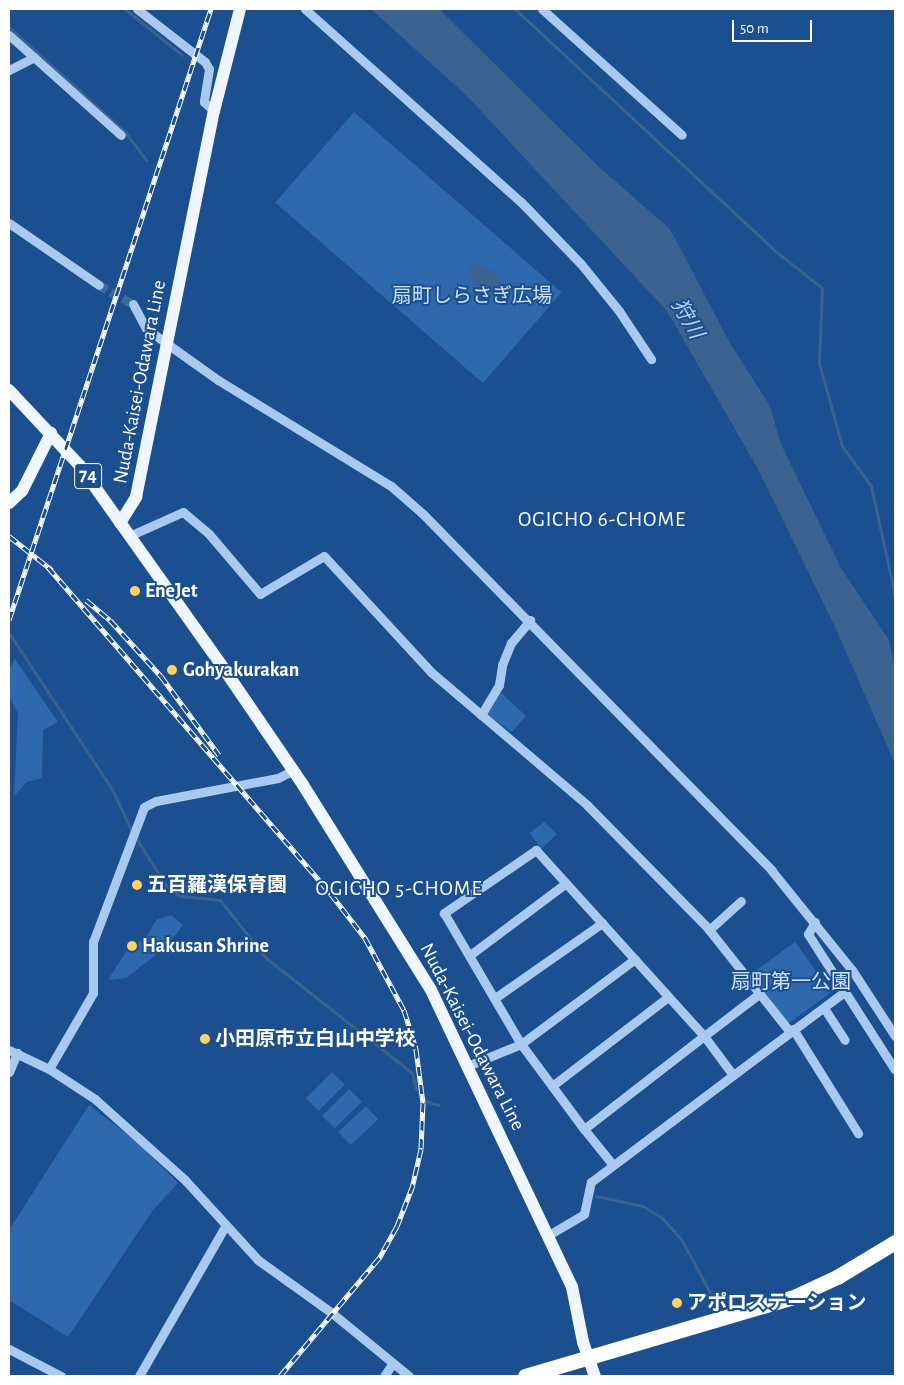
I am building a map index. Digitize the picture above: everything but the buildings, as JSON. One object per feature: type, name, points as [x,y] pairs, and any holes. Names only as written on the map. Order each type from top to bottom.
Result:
[{"type":"highway","points":[[525,1376],[796,1296],[837,1277],[895,1242]]},
{"type":"main road","name":"Nuda-Kaisei-Odawara Line","points":[[240,9],[214,111],[136,497],[120,523],[292,771],[432,990],[470,1066],[572,1287],[588,1357],[595,1376]]},
{"type":"main road","name":"74","points":[[9,390],[51,432],[80,466],[120,523]]},
{"type":"main road","points":[[9,503],[22,491],[51,432]]},
{"type":"street","points":[[138,9],[205,62],[208,70],[204,102],[214,111]]},
{"type":"street","points":[[305,9],[521,202],[581,264],[619,311],[651,359]]},
{"type":"street","points":[[542,9],[682,135]]},
{"type":"street","points":[[9,35],[121,135]]},
{"type":"street","points":[[9,70],[34,57]]},
{"type":"street","points":[[9,223],[98,285]]},
{"type":"street","points":[[133,304],[146,328],[166,343],[218,380],[391,486],[423,514],[530,620],[772,871],[815,922],[895,1036]]},
{"type":"street","points":[[129,536],[183,512],[210,534],[260,594],[324,556],[431,672],[586,805],[709,930],[759,994],[791,1031],[858,1133]]},
{"type":"street","points":[[481,715],[499,684],[502,665],[511,643],[530,620]]},
{"type":"street","points":[[49,1069],[93,993],[92,949],[142,810],[152,802],[278,778],[292,771]]},
{"type":"street","points":[[614,1165],[584,1129],[521,1044],[470,954],[449,926],[444,913],[536,850],[704,1036],[733,1075]]},
{"type":"street","points":[[470,954],[565,884]]},
{"type":"street","points":[[709,930],[740,901]]},
{"type":"street","points":[[815,922],[808,934],[895,1070]]},
{"type":"street","points":[[495,998],[602,923]]},
{"type":"street","points":[[470,1066],[521,1044],[635,959]]},
{"type":"street","points":[[547,1236],[584,1214],[591,1182],[845,991]]},
{"type":"street","points":[[584,1129],[759,994]]},
{"type":"street","points":[[552,1086],[668,998]]},
{"type":"street","points":[[824,1008],[845,1040]]},
{"type":"street","points":[[9,1072],[13,1052],[49,1069],[95,1098],[139,1137],[258,1260],[332,1313],[409,1376]]},
{"type":"street","points":[[139,1376],[226,1225]]},
{"type":"street","points":[[9,1349],[61,1376]]},
{"type":"street","points":[[384,1376],[392,1364]]},
{"type":"green space","name":"扇町しらさぎ広場","points":[[354,112],[562,292],[483,383],[275,203]]},
{"type":"green space","points":[[15,659],[58,722],[43,730],[42,778],[27,782],[14,796],[18,713],[9,696],[9,669]]},
{"type":"green space","points":[[495,687],[526,716],[512,732],[483,712]]},
{"type":"green space","points":[[544,822],[557,834],[541,849],[530,833]]},
{"type":"green space","points":[[171,915],[183,925],[167,946],[126,978],[110,980],[109,978],[132,943],[145,940],[156,920]]},
{"type":"green space","name":"扇町第一公園","points":[[795,942],[831,992],[788,1024],[751,974]]},
{"type":"green space","points":[[332,1072],[345,1085],[319,1111],[306,1098]]},
{"type":"green space","points":[[349,1089],[362,1102],[335,1129],[322,1116]]},
{"type":"green space","points":[[89,1105],[138,1143],[178,1183],[153,1210],[68,1337],[9,1300],[9,1230]]},
{"type":"green space","points":[[366,1106],[378,1119],[350,1145],[338,1132]]},
{"type":"water","name":"狩川","points":[[371,9],[439,9],[600,168],[670,229],[731,345],[770,406],[780,442],[841,568],[889,640],[895,666],[895,764],[837,631],[758,469],[667,311],[466,95]]},
{"type":"water","points":[[472,264],[492,270],[499,280],[500,291],[496,296],[474,284],[469,270]]},
{"type":"waterway","points":[[125,9],[182,55]]},
{"type":"waterway","points":[[515,9],[774,250],[822,288],[819,363],[842,446],[871,486],[895,596]]},
{"type":"waterway","points":[[9,27],[125,132],[146,160]]},
{"type":"waterway","points":[[9,633],[113,791],[132,832]]},
{"type":"waterway","points":[[135,837],[169,890],[182,896],[220,900],[266,958],[412,1073],[416,1089],[428,1102],[439,1105]]},
{"type":"waterway","points":[[596,1196],[643,1206],[662,1218],[681,1239],[719,1309]]},
{"type":"tunnel","points":[[99,285],[133,304]]},
{"type":"railway","points":[[9,620],[211,9]]},
{"type":"railway","points":[[9,536],[52,570]]},
{"type":"railway","points":[[48,567],[331,894],[365,938],[404,1010],[416,1049],[423,1103],[421,1149],[413,1185],[397,1226],[379,1258],[280,1376]]},
{"type":"railway","points":[[86,600],[110,620],[161,676],[219,755]]},
{"type":"place","name":"EneJet","points":[[135,591]]},
{"type":"place","name":"Gohyakurakan","points":[[172,670]]},
{"type":"place","name":"五百羅漢保育園","points":[[137,885]]},
{"type":"place","name":"Hakusan Shrine","points":[[132,946]]},
{"type":"place","name":"小田原市立白山中学校","points":[[205,1039]]},
{"type":"place","name":"アポロステーション","points":[[677,1303]]},
{"type":"district","name":"OGICHO 6-CHOME","points":[[602,520]]},
{"type":"district","name":"OGICHO 5-CHOME","points":[[399,889]]}]
